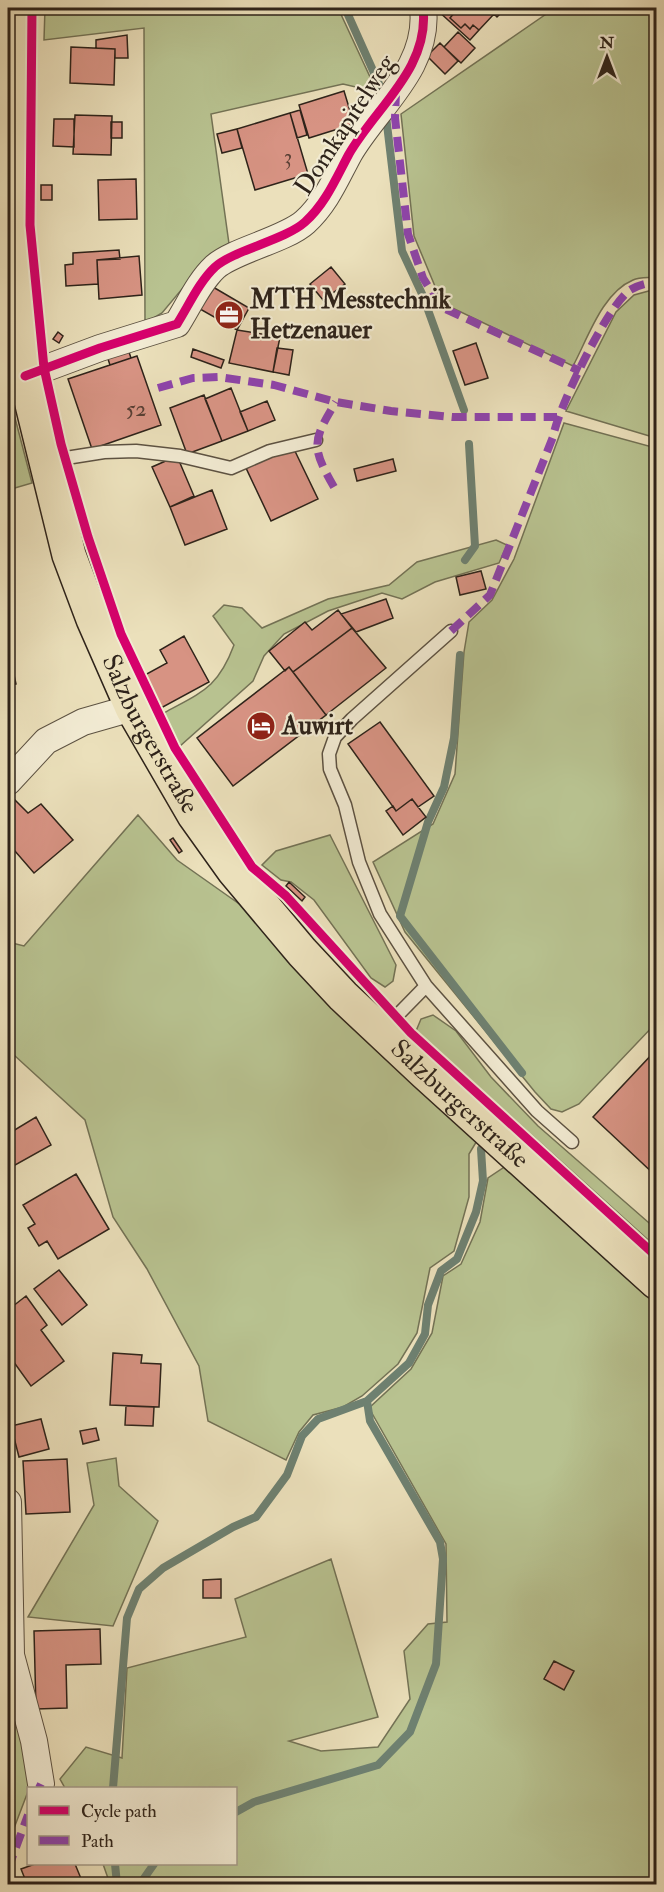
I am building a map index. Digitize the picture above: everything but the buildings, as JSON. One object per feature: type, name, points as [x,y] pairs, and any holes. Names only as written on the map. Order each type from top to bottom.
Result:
[{"type":"main road","name":"Salzburgerstraße","points":[[14,8],[10,187],[14,283],[25,376],[73,565],[93,619],[132,708],[169,776],[234,871],[310,961],[381,1032],[657,1282]]},
{"type":"street","name":"Domkapitelweg","points":[[25,376],[100,348],[177,324],[198,289],[216,266],[304,223],[335,185],[349,154],[372,118],[394,95],[412,65],[425,24],[423,8]]},
{"type":"street","points":[[8,782],[46,741],[83,722],[132,708]]},
{"type":"street","points":[[8,1502],[11,1655],[34,1742],[41,1784]]},
{"type":"lane","points":[[46,461],[104,452],[136,451],[180,456],[231,468],[270,451],[316,440]]},
{"type":"lane","points":[[451,631],[352,719],[335,737],[329,754],[330,769],[345,805],[359,862],[380,914],[426,986],[537,1111],[572,1142]]},
{"type":"lane","points":[[381,1032],[426,986]]},
{"type":"green space","points":[[45,8],[338,8],[377,92],[343,84],[211,114],[230,251],[202,265],[162,313],[145,323],[144,28],[44,40]]},
{"type":"green space","points":[[555,8],[656,8],[656,277],[633,280],[613,295],[597,317],[573,366],[442,303],[414,236],[401,114]]},
{"type":"green space","points":[[656,289],[656,438],[566,411],[616,312],[634,295]]},
{"type":"green space","points":[[8,391],[32,483],[8,490]]},
{"type":"green space","points":[[564,423],[656,448],[656,1023],[579,1104],[562,1112],[551,1109],[535,1092],[405,932],[373,862],[433,824],[455,774],[464,652],[469,622],[492,600],[514,559]]},
{"type":"green space","points":[[496,540],[507,545],[499,563],[435,582],[402,599],[382,593],[328,611],[284,634],[264,656],[253,681],[180,746],[164,713],[199,694],[222,671],[234,645],[213,616],[224,605],[242,608],[262,628],[328,599],[389,585],[417,562]]},
{"type":"green space","points":[[138,815],[177,860],[245,908],[478,1139],[469,1154],[469,1197],[454,1251],[430,1268],[417,1333],[398,1364],[362,1396],[343,1407],[313,1415],[299,1432],[286,1460],[208,1421],[199,1366],[147,1269],[113,1217],[85,1120],[14,1055],[8,1057],[8,942],[24,946]]},
{"type":"green space","points":[[330,835],[396,965],[393,981],[385,987],[371,978],[314,900],[291,882],[281,880],[262,865],[276,851]]},
{"type":"green space","points":[[433,1015],[456,1031],[491,1077],[538,1126],[656,1229],[656,1247],[416,1031],[421,1019]]},
{"type":"green space","points":[[506,1166],[656,1305],[656,1884],[110,1884],[103,1865],[237,1865],[237,1787],[64,1787],[60,1779],[86,1747],[122,1758],[127,1668],[246,1637],[235,1599],[331,1559],[378,1717],[289,1741],[321,1751],[378,1747],[410,1699],[404,1651],[428,1624],[447,1622],[446,1544],[369,1408],[411,1369],[432,1333],[443,1276],[461,1264],[480,1222],[488,1178]]},
{"type":"green space","points":[[116,1458],[119,1486],[158,1521],[113,1626],[28,1617],[94,1505],[87,1463]]},
{"type":"green space","points":[[8,1650],[32,1781],[30,1787],[27,1787],[27,1794],[8,1844]]},
{"type":"waterway","points":[[345,8],[379,84],[382,98]]},
{"type":"waterway","points":[[386,116],[402,251],[423,296],[464,410]]},
{"type":"waterway","points":[[465,560],[475,546],[469,444]]},
{"type":"waterway","points":[[460,655],[454,738],[444,787],[428,822],[400,916],[522,1073]]},
{"type":"waterway","points":[[113,1787],[127,1618],[139,1589],[163,1568],[233,1527],[256,1517],[287,1475],[302,1436],[318,1419],[367,1401],[409,1363],[425,1334],[428,1305],[441,1271],[457,1259],[476,1212],[483,1181],[481,1149]]},
{"type":"waterway","points":[[237,1811],[254,1802],[378,1765],[410,1732],[436,1664],[443,1559],[440,1542],[370,1421],[367,1401]]},
{"type":"waterway","points":[[115,1865],[117,1884]]},
{"type":"waterway","points":[[140,1884],[153,1865]]},
{"type":"marked path","points":[[396,91],[395,118],[408,234],[423,278],[441,307],[580,371]]},
{"type":"marked path","points":[[451,631],[490,595],[573,382],[597,336],[620,300],[630,290],[643,284],[656,282]]},
{"type":"marked path","points":[[158,388],[193,378],[219,377],[274,385],[336,402],[391,411],[452,417],[557,417]]},
{"type":"marked path","points":[[334,487],[321,462],[317,444],[322,426],[336,402]]},
{"type":"marked path","points":[[8,1869],[27,1818]]},
{"type":"cycle path","points":[[32,8],[30,225],[44,368],[61,444],[88,537],[121,634],[175,748],[252,867],[286,896],[411,1033],[656,1256]]},
{"type":"cycle path","points":[[25,376],[100,348],[177,324],[199,287],[215,267],[234,255],[285,234],[305,222],[325,198],[360,137],[410,68],[423,30],[423,8]]},
{"type":"place","name":"MTH Messtechnik Hetzenauer","points":[[229,315]]},
{"type":"place","name":"Auwirt","points":[[261,726]]}]
